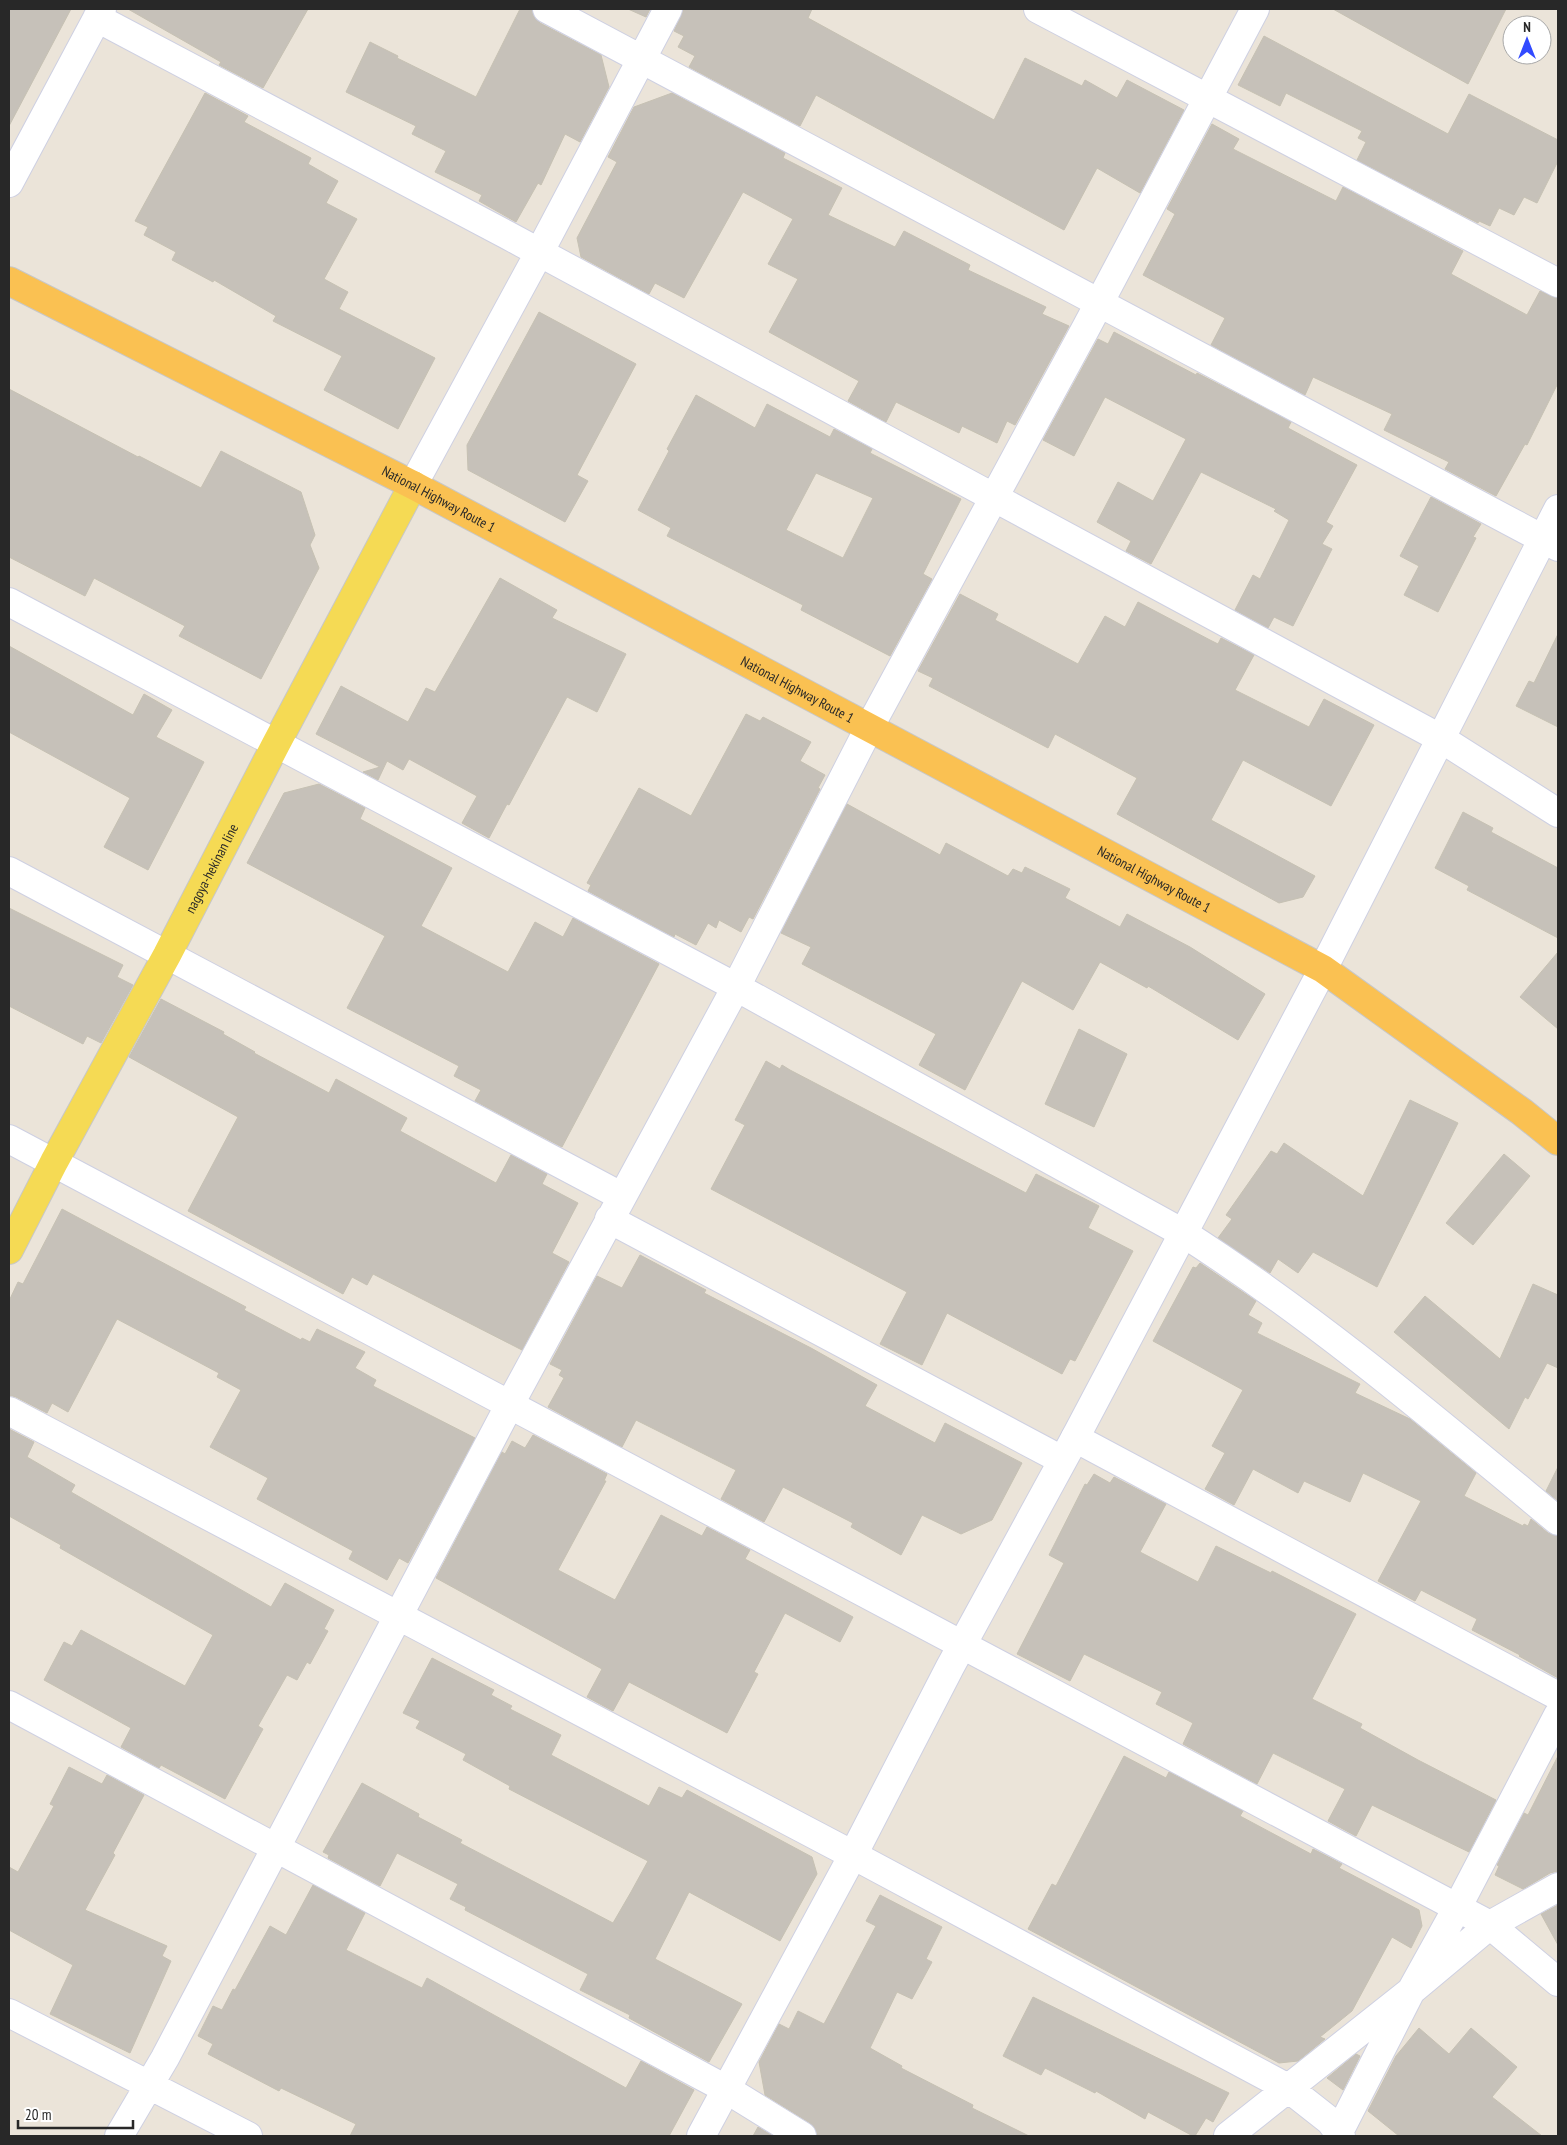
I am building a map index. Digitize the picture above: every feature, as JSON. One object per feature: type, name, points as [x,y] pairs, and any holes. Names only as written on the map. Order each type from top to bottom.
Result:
[{"type":"highway","name":"National Highway Route 1","points":[[9,280],[413,484],[1323,969],[1522,1112],[1558,1141]]},
{"type":"main road","name":"nagoya-hekinan line","points":[[9,1250],[413,484]]},
{"type":"street","points":[[548,9],[1551,543]]},
{"type":"street","points":[[413,484],[539,253],[668,9]]},
{"type":"street","points":[[1038,9],[1558,283]]},
{"type":"street","points":[[119,2136],[166,2058],[510,1404],[736,987],[869,728],[1255,9]]},
{"type":"street","points":[[9,184],[100,13],[539,253],[1440,738],[1558,813]]},
{"type":"street","points":[[701,2136],[1323,969],[1440,738],[1551,543],[1558,509]]},
{"type":"street","points":[[9,602],[736,987],[1183,1233],[1244,1272],[1368,1364],[1558,1521]]},
{"type":"street","points":[[9,870],[166,955],[615,1208],[1068,1449],[1558,1696]]},
{"type":"street","points":[[9,1139],[1490,1925],[1558,1982]]},
{"type":"street","points":[[9,1411],[853,1854],[1288,2088],[1330,2121],[1339,2135]]},
{"type":"street","points":[[9,1705],[726,2089],[802,2136]]},
{"type":"street","points":[[1339,2135],[1411,1991],[1457,1908],[1558,1715]]},
{"type":"street","points":[[1228,2136],[1411,1991],[1490,1925],[1558,1886]]},
{"type":"street","points":[[9,2013],[248,2136]]},
{"type":"building","points":[[9,9],[71,9],[9,126]]},
{"type":"building","points":[[128,9],[308,9],[263,88],[219,65],[221,62]]},
{"type":"building","points":[[520,9],[532,9],[534,17],[540,23],[601,55],[609,87],[580,142],[565,134],[541,185],[538,183],[516,222],[479,201],[482,195],[435,172],[446,151],[412,134],[416,126],[346,92],[370,42],[398,56],[397,58],[476,97]]},
{"type":"building","points":[[628,9],[650,9],[646,17]]},
{"type":"building","points":[[684,9],[812,9],[808,18],[994,120],[1025,58],[1082,86],[1085,80],[1117,98],[1127,80],[1184,110],[1140,193],[1097,168],[1064,230],[816,95],[800,126],[689,67],[695,56],[678,47],[684,36],[674,31]]},
{"type":"building","points":[[1333,9],[1506,9],[1468,84]]},
{"type":"building","points":[[1264,36],[1448,134],[1469,94],[1558,140],[1558,161],[1537,203],[1524,197],[1514,215],[1499,208],[1490,226],[1479,221],[1478,223],[1357,160],[1366,142],[1358,138],[1362,131],[1286,93],[1280,106],[1238,85]]},
{"type":"building","points":[[205,93],[248,116],[244,122],[311,158],[308,164],[338,181],[326,203],[357,219],[324,279],[348,292],[339,309],[435,358],[398,429],[324,390],[342,356],[273,321],[276,316],[214,280],[213,282],[172,260],[176,252],[144,235],[148,227],[135,221]]},
{"type":"building","points":[[672,93],[785,153],[783,158],[842,188],[828,215],[895,247],[904,231],[970,265],[968,270],[1046,307],[1042,314],[1069,326],[1015,425],[1007,421],[997,443],[962,426],[959,433],[896,402],[886,422],[848,401],[859,381],[769,332],[798,279],[768,264],[793,219],[743,192],[684,298],[655,283],[649,294],[581,257],[577,238],[617,162],[608,157],[634,107]]},
{"type":"building","points":[[1212,124],[1239,139],[1233,149],[1336,201],[1343,187],[1463,251],[1451,274],[1527,315],[1540,291],[1558,299],[1558,383],[1527,445],[1525,444],[1496,496],[1445,469],[1449,462],[1384,430],[1392,414],[1313,377],[1305,395],[1211,345],[1225,318],[1143,275],[1175,214],[1167,209]]},
{"type":"building","points":[[539,312],[636,364],[577,475],[588,481],[565,522],[468,470],[467,445]]},
{"type":"building","points":[[1114,332],[1291,422],[1288,428],[1357,465],[1326,522],[1333,526],[1322,544],[1332,549],[1293,626],[1274,617],[1268,628],[1235,610],[1253,575],[1260,579],[1289,520],[1274,511],[1276,509],[1201,472],[1151,564],[1126,551],[1131,541],[1097,522],[1118,482],[1153,501],[1186,439],[1105,397],[1074,456],[1043,440],[1098,339],[1108,344]]},
{"type":"building","points":[[9,389],[201,488],[221,451],[301,492],[315,535],[310,545],[319,568],[261,679],[179,636],[185,626],[94,578],[85,596],[9,557]]},
{"type":"building","points":[[696,395],[755,428],[767,404],[830,437],[834,429],[872,449],[870,453],[961,499],[923,574],[932,579],[890,656],[801,610],[803,605],[667,536],[671,528],[638,510],[669,451],[667,449]],"holes":[[[816,473],[873,498],[843,558],[786,530]]]},
{"type":"building","points":[[1431,497],[1481,524],[1473,537],[1476,538],[1438,612],[1404,595],[1419,566],[1400,556]]},
{"type":"building","points":[[500,578],[557,610],[552,618],[626,654],[597,712],[567,697],[509,805],[507,804],[489,838],[462,823],[477,796],[409,759],[403,770],[387,761],[378,780],[363,772],[380,767],[316,734],[341,686],[408,722],[426,688],[435,692]]},
{"type":"building","points":[[960,594],[998,614],[995,620],[1078,664],[1105,616],[1125,627],[1138,602],[1218,644],[1221,638],[1254,655],[1235,690],[1309,727],[1324,699],[1374,725],[1331,806],[1243,760],[1211,820],[1315,876],[1303,897],[1279,903],[1117,814],[1137,778],[1055,734],[1048,748],[929,686],[933,678],[918,671]]},
{"type":"building","points":[[1558,634],[1558,727],[1516,706],[1529,681],[1534,683]]},
{"type":"building","points":[[9,646],[133,715],[144,694],[172,710],[156,737],[204,762],[148,870],[104,847],[130,798],[9,732]]},
{"type":"building","points":[[746,714],[760,721],[763,717],[811,742],[800,761],[825,775],[818,788],[820,789],[753,919],[749,917],[741,932],[719,920],[716,928],[708,923],[696,945],[675,934],[674,937],[588,891],[591,885],[587,883],[639,788],[691,816]]},
{"type":"building","points":[[319,784],[365,808],[360,819],[452,868],[421,926],[508,972],[535,922],[563,937],[573,918],[659,964],[562,1147],[475,1101],[481,1090],[454,1076],[459,1066],[347,1008],[385,936],[247,863],[284,793]]},
{"type":"building","points":[[847,804],[940,855],[946,843],[1008,876],[1013,869],[1022,873],[1025,867],[1070,889],[1065,898],[1120,927],[1127,914],[1190,947],[1265,994],[1238,1040],[1148,986],[1147,988],[1100,962],[1073,1010],[1022,981],[965,1090],[919,1065],[936,1034],[802,964],[811,947],[781,933]]},
{"type":"building","points":[[1463,812],[1493,828],[1491,832],[1558,868],[1558,938],[1467,890],[1469,886],[1435,868]]},
{"type":"building","points":[[9,908],[123,965],[117,977],[133,985],[101,1043],[87,1036],[83,1044],[9,1006]]},
{"type":"building","points":[[1558,952],[1558,1029],[1520,997]]},
{"type":"building","points":[[161,999],[224,1032],[223,1034],[254,1053],[329,1093],[336,1079],[407,1118],[400,1131],[496,1183],[511,1155],[547,1174],[542,1184],[578,1203],[552,1253],[569,1262],[522,1350],[373,1274],[367,1285],[352,1277],[343,1294],[188,1211],[238,1117],[129,1057]]},
{"type":"building","points":[[1079,1029],[1127,1054],[1094,1127],[1045,1104]]},
{"type":"building","points":[[766,1061],[780,1069],[782,1065],[1026,1193],[1036,1174],[1099,1206],[1088,1228],[1133,1251],[1075,1361],[1070,1359],[1062,1374],[947,1313],[922,1365],[880,1344],[907,1292],[711,1189],[745,1125],[735,1120]]},
{"type":"building","points":[[1410,1100],[1458,1123],[1377,1287],[1313,1252],[1298,1273],[1278,1259],[1270,1273],[1218,1238],[1232,1219],[1226,1215],[1271,1151],[1277,1154],[1284,1143],[1363,1196]]},
{"type":"building","points":[[1504,1154],[1530,1176],[1473,1245],[1446,1223]]},
{"type":"building","points":[[62,1209],[246,1307],[244,1310],[301,1340],[302,1338],[310,1342],[317,1329],[365,1352],[355,1368],[376,1380],[373,1386],[475,1438],[408,1563],[399,1558],[387,1580],[349,1559],[353,1551],[257,1499],[268,1478],[210,1447],[241,1390],[217,1377],[219,1373],[117,1319],[68,1412],[52,1403],[47,1413],[9,1395],[9,1301],[18,1282],[23,1284]]},
{"type":"building","points":[[640,1255],[706,1290],[704,1293],[811,1348],[877,1385],[865,1406],[935,1443],[945,1423],[1022,1463],[992,1520],[961,1534],[922,1515],[901,1555],[851,1527],[853,1523],[783,1487],[764,1522],[721,1499],[736,1470],[636,1420],[622,1447],[548,1407],[564,1378],[559,1375],[562,1370],[550,1364],[597,1276],[622,1288]]},
{"type":"building","points":[[1200,1263],[1256,1301],[1248,1315],[1262,1323],[1257,1333],[1360,1384],[1355,1393],[1410,1419],[1476,1473],[1464,1496],[1523,1526],[1524,1524],[1528,1526],[1531,1519],[1548,1533],[1558,1536],[1558,1678],[1520,1655],[1472,1630],[1477,1619],[1421,1590],[1415,1601],[1378,1581],[1421,1501],[1363,1473],[1350,1502],[1304,1481],[1298,1493],[1253,1469],[1234,1505],[1205,1489],[1225,1453],[1212,1446],[1243,1390],[1153,1341],[1193,1267],[1196,1268]]},
{"type":"building","points":[[1533,1284],[1558,1295],[1558,1368],[1547,1363],[1528,1399],[1525,1397],[1509,1429],[1394,1332],[1425,1296],[1500,1359]]},
{"type":"building","points":[[9,1429],[34,1442],[27,1457],[75,1485],[71,1492],[271,1607],[285,1583],[334,1610],[324,1629],[328,1631],[310,1664],[307,1662],[297,1680],[287,1675],[258,1726],[263,1729],[225,1799],[161,1765],[159,1768],[121,1747],[131,1728],[44,1680],[64,1642],[72,1646],[81,1630],[185,1686],[213,1635],[60,1548],[61,1545],[9,1516]]},
{"type":"building","points":[[533,1435],[607,1474],[604,1481],[606,1481],[558,1570],[615,1600],[661,1515],[702,1536],[707,1527],[750,1550],[745,1559],[853,1617],[840,1642],[785,1613],[754,1672],[758,1674],[727,1733],[629,1682],[613,1711],[587,1697],[602,1669],[436,1578],[502,1452],[505,1454],[512,1441],[525,1448]]},
{"type":"building","points":[[1558,1467],[1558,1501],[1546,1491]]},
{"type":"building","points":[[1094,1474],[1110,1483],[1114,1477],[1166,1504],[1140,1552],[1198,1582],[1216,1546],[1271,1573],[1272,1571],[1356,1614],[1312,1699],[1362,1724],[1360,1728],[1418,1760],[1496,1800],[1469,1852],[1372,1805],[1356,1836],[1328,1821],[1345,1789],[1273,1753],[1257,1784],[1183,1744],[1193,1723],[1156,1704],[1162,1692],[1084,1654],[1070,1681],[1017,1654],[1064,1563],[1049,1555],[1085,1484],[1087,1485]]},
{"type":"building","points":[[432,1658],[494,1690],[491,1695],[512,1706],[510,1709],[561,1735],[551,1755],[649,1806],[659,1787],[682,1798],[687,1790],[812,1857],[817,1874],[780,1941],[689,1892],[655,1959],[742,2004],[709,2062],[629,2018],[630,2015],[580,1990],[588,1974],[465,1910],[466,1907],[450,1899],[458,1884],[397,1853],[380,1886],[328,1858],[329,1855],[323,1852],[362,1783],[419,1814],[418,1817],[462,1840],[460,1843],[613,1923],[631,1892],[648,1861],[509,1789],[510,1786],[463,1760],[466,1754],[416,1728],[420,1721],[403,1713]]},
{"type":"building","points":[[1124,1756],[1166,1778],[1169,1772],[1243,1811],[1240,1816],[1311,1854],[1313,1849],[1342,1864],[1339,1868],[1419,1910],[1422,1926],[1411,1948],[1392,1937],[1352,2011],[1320,2037],[1325,2039],[1298,2061],[1279,2063],[1028,1929],[1052,1884],[1056,1886]]},
{"type":"building","points":[[1558,1756],[1558,1871],[1550,1873],[1523,1889],[1495,1875],[1499,1866],[1497,1865],[1524,1813],[1528,1815]]},
{"type":"building","points":[[69,1767],[102,1784],[107,1775],[144,1795],[113,1853],[115,1855],[85,1910],[167,1946],[162,1956],[171,1961],[130,2053],[50,2014],[73,1965],[9,1930],[9,1867],[18,1872],[54,1806],[50,1804]]},
{"type":"building","points":[[313,1885],[365,1913],[346,1950],[422,1988],[427,1978],[626,2088],[641,2061],[694,2090],[669,2136],[350,2136],[356,2124],[281,2088],[279,2091],[208,2054],[213,2044],[198,2036],[213,2006],[222,2010],[270,1926],[286,1935]]},
{"type":"building","points":[[880,1895],[942,1927],[926,1959],[932,1962],[912,1999],[897,1992],[870,2048],[902,2066],[901,2068],[973,2105],[972,2108],[1029,2136],[818,2136],[815,2128],[810,2123],[765,2095],[759,2062],[779,2024],[789,2029],[798,2011],[824,2024],[876,1926],[866,1921]]},
{"type":"building","points":[[1558,1905],[1558,1945],[1541,1914]]},
{"type":"building","points":[[1033,1997],[1229,2093],[1213,2122],[1206,2118],[1195,2136],[1193,2136],[1148,2112],[1145,2119],[1096,2091],[1095,2093],[1045,2068],[1041,2075],[1003,2056]]},
{"type":"building","points":[[1419,2028],[1449,2054],[1471,2028],[1517,2067],[1492,2097],[1542,2136],[1399,2136],[1368,2111],[1396,2056]]},
{"type":"building","points":[[1356,2054],[1360,2056],[1343,2090],[1327,2078]]},
{"type":"building","points":[[758,2127],[773,2136],[753,2136]]}]
